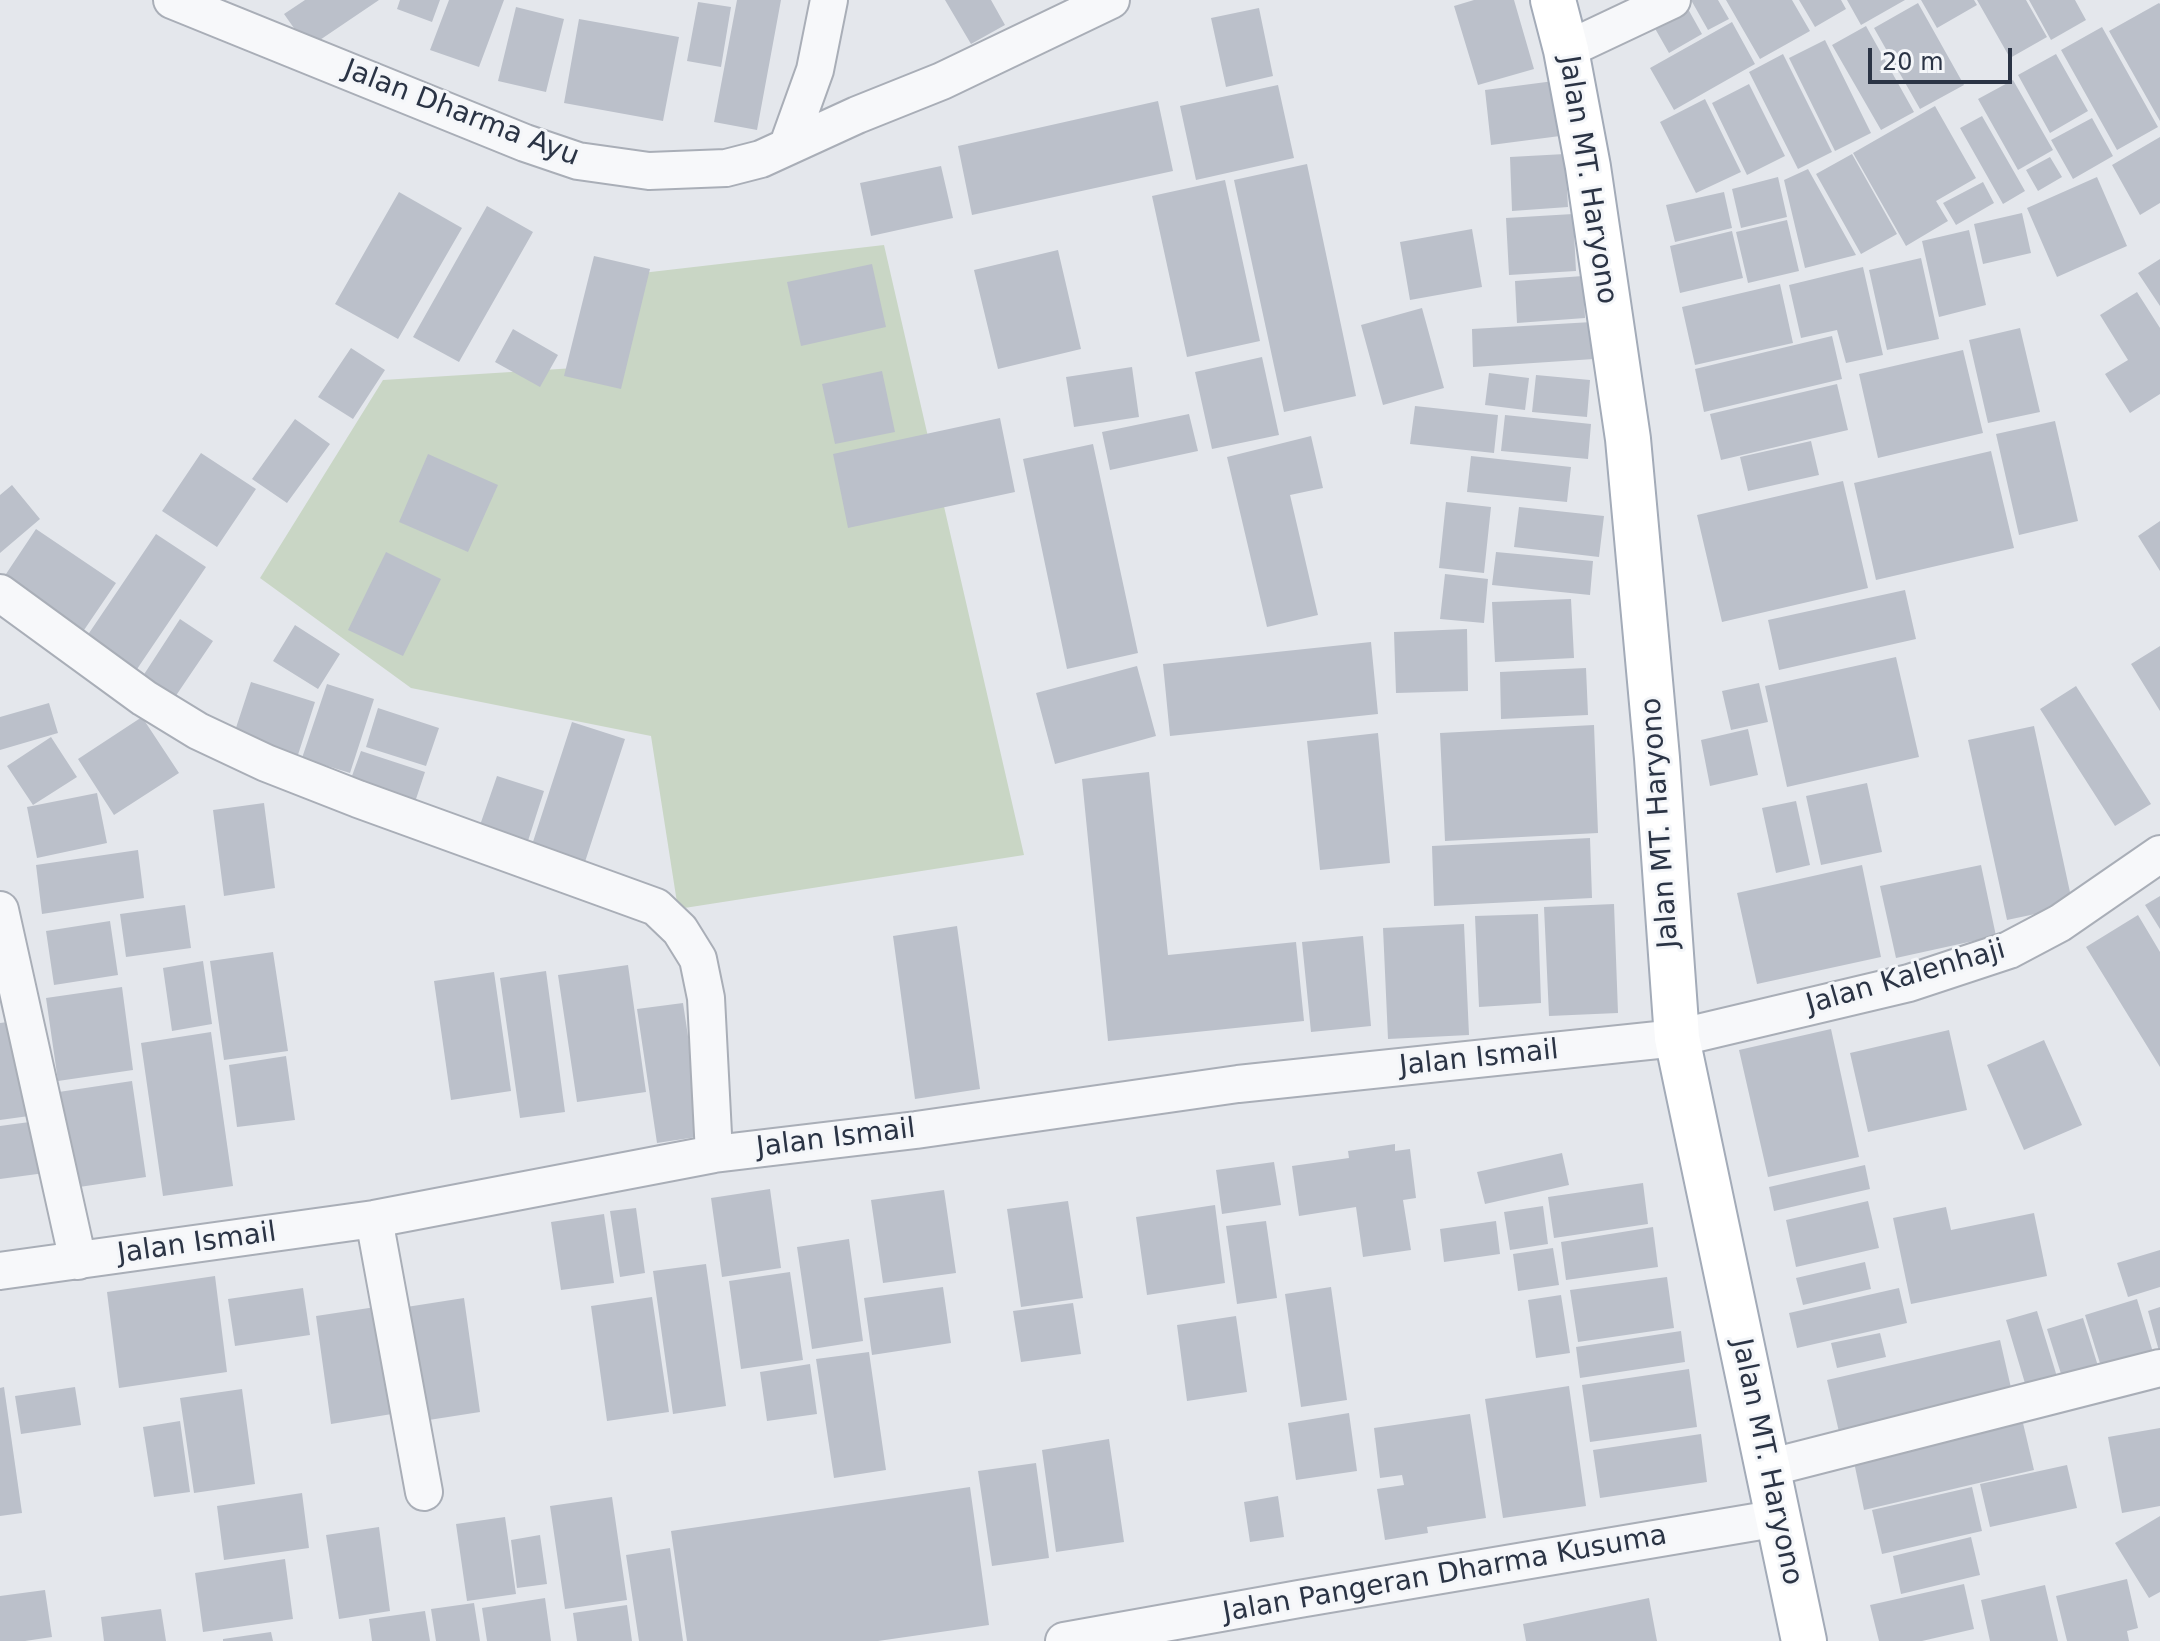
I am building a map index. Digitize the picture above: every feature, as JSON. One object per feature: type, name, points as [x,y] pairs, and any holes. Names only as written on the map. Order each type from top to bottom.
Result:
[{"type":"main road","name":"Jalan MT. Haryono","points":[[1553,0],[1566,50],[1588,167],[1628,439],[1657,758],[1677,1038],[1804,1641]]},
{"type":"street","name":"Jalan Dharma Ayu","points":[[172,0],[525,143],[578,161],[649,171],[726,168],[761,159],[942,81],[1111,0]]},
{"type":"street","points":[[788,145],[815,70],[829,0]]},
{"type":"street","points":[[1566,50],[1672,0]]},
{"type":"street","points":[[0,593],[144,698],[198,731],[266,763],[345,794],[656,907],[680,930],[698,959],[706,998],[714,1154]]},
{"type":"street","name":"Jalan Kalenhaji","points":[[1677,1038],[1909,983],[2009,950],[2060,923],[2160,854]]},
{"type":"street","points":[[0,910],[78,1261]]},
{"type":"street","name":"Jalan Ismail","points":[[0,1271],[374,1219],[714,1154],[916,1130],[1238,1084],[1677,1038]]},
{"type":"street","points":[[374,1219],[424,1492]]},
{"type":"street","points":[[1768,1468],[2160,1368]]},
{"type":"street","name":"Jalan Pangeran Dharma Kusuma","points":[[1064,1641],[1779,1518]]},
{"type":"green space","points":[[884,245],[1024,855],[678,909],[651,736],[411,688],[260,578],[383,380],[591,367],[642,273]]},
{"type":"building","points":[[305,0],[379,0],[308,48],[284,14]]},
{"type":"building","points":[[400,0],[440,0],[432,22],[397,9]]},
{"type":"building","points":[[449,0],[504,0],[479,67],[430,50]]},
{"type":"building","points":[[737,0],[781,0],[757,130],[714,122]]},
{"type":"building","points":[[945,0],[991,0],[1005,25],[971,44]]},
{"type":"building","points":[[1474,0],[1514,0],[1534,69],[1478,85],[1454,6]]},
{"type":"building","points":[[1683,0],[1702,34],[1669,53],[1649,18]]},
{"type":"building","points":[[1691,0],[1718,0],[1729,19],[1708,30]]},
{"type":"building","points":[[1726,0],[1792,0],[1810,31],[1760,59]]},
{"type":"building","points":[[1799,0],[1841,0],[1846,9],[1815,27]]},
{"type":"building","points":[[1847,0],[1905,0],[1861,25]]},
{"type":"building","points":[[1921,0],[1974,0],[1977,5],[1937,28]]},
{"type":"building","points":[[1977,0],[2026,0],[2047,37],[2010,58]]},
{"type":"building","points":[[2029,0],[2075,0],[2086,20],[2051,40]]},
{"type":"building","points":[[698,2],[731,7],[721,67],[687,61]]},
{"type":"building","points":[[1918,3],[1964,85],[1920,109],[1874,28]]},
{"type":"building","points":[[2160,4],[2160,121],[2109,31]]},
{"type":"building","points":[[516,7],[564,19],[546,92],[498,81]]},
{"type":"building","points":[[1259,8],[1273,76],[1226,87],[1211,18]]},
{"type":"building","points":[[579,19],[679,37],[663,121],[564,103]]},
{"type":"building","points":[[1732,22],[1755,64],[1674,110],[1650,68]]},
{"type":"building","points":[[1866,26],[1914,112],[1881,130],[1832,45]]},
{"type":"building","points":[[2102,27],[2158,127],[2117,150],[2061,50]]},
{"type":"building","points":[[1825,40],[1871,133],[1835,151],[1789,58]]},
{"type":"building","points":[[1783,54],[1832,152],[1798,169],[1749,72]]},
{"type":"building","points":[[2056,54],[2088,111],[2050,133],[2018,75]]},
{"type":"building","points":[[2013,80],[2053,150],[2018,170],[1978,99]]},
{"type":"building","points":[[1554,81],[1560,136],[1491,145],[1485,90]]},
{"type":"building","points":[[1749,84],[1785,156],[1747,175],[1712,103]]},
{"type":"building","points":[[1278,85],[1294,158],[1196,180],[1180,106]]},
{"type":"building","points":[[1705,99],[1741,172],[1696,193],[1660,122]]},
{"type":"building","points":[[1158,101],[1173,171],[972,215],[958,146]]},
{"type":"building","points":[[1935,106],[1976,178],[1936,201],[1948,221],[1906,246],[1853,153]]},
{"type":"building","points":[[1982,116],[2025,191],[2003,204],[1960,128]]},
{"type":"building","points":[[2092,118],[2113,156],[2073,179],[2051,140]]},
{"type":"building","points":[[2160,137],[2160,203],[2140,215],[2112,165]]},
{"type":"building","points":[[1565,154],[1568,207],[1512,211],[1510,157]]},
{"type":"building","points":[[1852,154],[1897,234],[1861,254],[1816,174]]},
{"type":"building","points":[[2050,157],[2062,177],[2038,191],[2026,170]]},
{"type":"building","points":[[1307,164],[1356,396],[1284,412],[1234,180]]},
{"type":"building","points":[[941,166],[953,218],[871,236],[860,183]]},
{"type":"building","points":[[1808,169],[1856,255],[1805,268],[1784,180]]},
{"type":"building","points":[[1778,177],[1787,217],[1741,228],[1732,189]]},
{"type":"building","points":[[2097,177],[2127,246],[2057,277],[2027,208]]},
{"type":"building","points":[[1225,180],[1260,341],[1187,357],[1152,196]]},
{"type":"building","points":[[1983,182],[1994,203],[1956,225],[1943,203]]},
{"type":"building","points":[[399,192],[462,228],[398,339],[335,304]]},
{"type":"building","points":[[1724,192],[1732,228],[1675,242],[1666,205]]},
{"type":"building","points":[[487,206],[533,232],[459,362],[413,337]]},
{"type":"building","points":[[2022,213],[2031,253],[1983,264],[1974,224]]},
{"type":"building","points":[[1573,214],[1576,271],[1509,275],[1506,218]]},
{"type":"building","points":[[1787,220],[1799,271],[1748,283],[1736,232]]},
{"type":"building","points":[[1472,229],[1482,287],[1410,300],[1400,242]]},
{"type":"building","points":[[1969,230],[1986,305],[1939,317],[1922,241]]},
{"type":"building","points":[[1732,231],[1743,278],[1680,293],[1670,246]]},
{"type":"building","points":[[1058,250],[1081,349],[998,369],[974,270]]},
{"type":"building","points":[[594,256],[650,269],[621,389],[564,376]]},
{"type":"building","points":[[1921,258],[1939,339],[1887,350],[1869,270]]},
{"type":"building","points":[[2160,259],[2160,306],[2138,273]]},
{"type":"building","points":[[872,264],[886,327],[801,346],[787,282]]},
{"type":"building","points":[[1863,267],[1883,355],[1846,363],[1837,330],[1801,338],[1789,285]]},
{"type":"building","points":[[1583,276],[1585,318],[1517,323],[1515,281]]},
{"type":"building","points":[[1780,284],[1793,343],[1695,365],[1682,307]]},
{"type":"building","points":[[2137,292],[2160,328],[2160,394],[2130,413],[2105,374],[2128,360],[2100,315]]},
{"type":"building","points":[[1422,308],[1444,388],[1383,405],[1361,325]]},
{"type":"building","points":[[1592,322],[1594,359],[1473,367],[1472,329]]},
{"type":"building","points":[[2020,328],[2040,412],[1988,423],[1969,340]]},
{"type":"building","points":[[513,329],[558,355],[540,387],[495,362]]},
{"type":"building","points":[[1832,336],[1842,379],[1704,412],[1695,369]]},
{"type":"building","points":[[351,348],[385,370],[353,419],[318,397]]},
{"type":"building","points":[[1963,350],[1983,433],[1878,458],[1859,374]]},
{"type":"building","points":[[1262,357],[1279,435],[1212,449],[1195,372]]},
{"type":"building","points":[[1132,367],[1139,417],[1074,427],[1066,377]]},
{"type":"building","points":[[882,371],[895,432],[835,444],[822,384]]},
{"type":"building","points":[[1489,373],[1529,378],[1525,410],[1485,405]]},
{"type":"building","points":[[1536,375],[1590,380],[1587,417],[1532,412]]},
{"type":"building","points":[[1837,384],[1848,430],[1721,460],[1710,414]]},
{"type":"building","points":[[1415,406],[1498,415],[1494,453],[1410,444]]},
{"type":"building","points":[[1189,414],[1198,451],[1110,470],[1102,432]]},
{"type":"building","points":[[1505,415],[1591,424],[1588,459],[1501,451]]},
{"type":"building","points":[[1000,418],[1015,492],[848,528],[833,454]]},
{"type":"building","points":[[295,419],[330,444],[287,503],[252,479]]},
{"type":"building","points":[[2055,421],[2078,521],[2019,535],[1996,434]]},
{"type":"building","points":[[1311,436],[1323,488],[1290,495],[1318,615],[1267,627],[1227,457]]},
{"type":"building","points":[[1811,441],[1819,475],[1748,491],[1740,457]]},
{"type":"building","points":[[1093,444],[1138,653],[1067,669],[1023,459]]},
{"type":"building","points":[[1991,451],[2014,548],[1876,580],[1854,483]]},
{"type":"building","points":[[201,453],[256,489],[217,547],[162,511]]},
{"type":"building","points":[[428,454],[498,485],[468,552],[399,522]]},
{"type":"building","points":[[1471,456],[1571,467],[1567,502],[1467,492]]},
{"type":"building","points":[[1843,481],[1868,588],[1722,622],[1697,515]]},
{"type":"building","points":[[12,485],[40,519],[0,553],[0,495]]},
{"type":"building","points":[[1446,502],[1491,507],[1484,573],[1439,568]]},
{"type":"building","points":[[1519,507],[1604,516],[1599,557],[1514,547]]},
{"type":"building","points":[[2160,521],[2160,571],[2138,536]]},
{"type":"building","points":[[36,529],[116,583],[82,633],[2,580]]},
{"type":"building","points":[[156,534],[206,567],[133,675],[83,642]]},
{"type":"building","points":[[386,552],[441,579],[403,656],[348,630]]},
{"type":"building","points":[[1496,552],[1593,561],[1590,595],[1492,585]]},
{"type":"building","points":[[1445,574],[1488,579],[1484,623],[1440,619]]},
{"type":"building","points":[[1905,590],[1916,639],[1779,670],[1768,620]]},
{"type":"building","points":[[1571,599],[1574,658],[1495,662],[1492,602]]},
{"type":"building","points":[[180,619],[213,641],[173,700],[141,679]]},
{"type":"building","points":[[295,625],[340,654],[318,689],[273,661]]},
{"type":"building","points":[[1467,629],[1468,691],[1396,693],[1394,632]]},
{"type":"building","points":[[1371,642],[1378,714],[1170,736],[1163,664]]},
{"type":"building","points":[[2160,646],[2160,711],[2131,664]]},
{"type":"building","points":[[1896,657],[1919,757],[1787,787],[1765,686]]},
{"type":"building","points":[[1137,666],[1156,736],[1055,764],[1036,693]]},
{"type":"building","points":[[1586,668],[1588,715],[1501,719],[1500,672]]},
{"type":"building","points":[[251,682],[315,702],[296,761],[232,740]]},
{"type":"building","points":[[1759,683],[1768,722],[1731,730],[1722,691]]},
{"type":"building","points":[[327,684],[374,699],[350,773],[302,758]]},
{"type":"building","points":[[2076,686],[2151,804],[2115,826],[2040,709]]},
{"type":"building","points":[[49,703],[58,733],[0,750],[0,717]]},
{"type":"building","points":[[378,708],[439,728],[426,766],[366,747]]},
{"type":"building","points":[[142,717],[179,773],[114,815],[78,759]]},
{"type":"building","points":[[572,722],[625,739],[583,868],[530,851]]},
{"type":"building","points":[[1594,725],[1598,833],[1445,841],[1440,733]]},
{"type":"building","points":[[2034,726],[2073,906],[2007,920],[1968,740]]},
{"type":"building","points":[[1748,729],[1758,775],[1710,786],[1701,740]]},
{"type":"building","points":[[1378,733],[1390,863],[1320,870],[1307,741]]},
{"type":"building","points":[[51,737],[77,777],[33,805],[7,766]]},
{"type":"building","points":[[361,751],[425,772],[413,808],[348,787]]},
{"type":"building","points":[[1149,772],[1168,955],[1296,942],[1304,1021],[1108,1041],[1082,779]]},
{"type":"building","points":[[497,776],[544,791],[527,844],[479,828]]},
{"type":"building","points":[[1867,783],[1882,852],[1821,865],[1806,796]]},
{"type":"building","points":[[97,793],[107,843],[37,858],[27,807]]},
{"type":"building","points":[[1796,801],[1810,865],[1776,873],[1762,808]]},
{"type":"building","points":[[264,803],[275,888],[224,896],[213,810]]},
{"type":"building","points":[[1590,838],[1592,898],[1434,906],[1432,846]]},
{"type":"building","points":[[138,850],[144,898],[42,914],[36,865]]},
{"type":"building","points":[[1862,865],[1881,957],[1757,984],[1737,893]]},
{"type":"building","points":[[1981,865],[1996,936],[1896,958],[1880,886]]},
{"type":"building","points":[[2160,896],[2160,929],[2145,905]]},
{"type":"building","points":[[1614,904],[1618,1013],[1549,1016],[1544,907]]},
{"type":"building","points":[[185,905],[191,948],[126,957],[120,914]]},
{"type":"building","points":[[1538,914],[1541,1003],[1479,1007],[1475,916]]},
{"type":"building","points":[[2138,915],[2160,952],[2160,1067],[2086,947]]},
{"type":"building","points":[[110,921],[118,975],[54,985],[46,931]]},
{"type":"building","points":[[1464,924],[1469,1035],[1388,1039],[1383,928]]},
{"type":"building","points":[[957,926],[980,1089],[915,1099],[893,936]]},
{"type":"building","points":[[1363,936],[1371,1026],[1311,1032],[1302,942]]},
{"type":"building","points":[[273,952],[288,1051],[224,1060],[210,961]]},
{"type":"building","points":[[203,961],[212,1024],[172,1031],[163,968]]},
{"type":"building","points":[[628,965],[646,1092],[577,1102],[558,975]]},
{"type":"building","points":[[546,971],[565,1112],[520,1118],[500,978]]},
{"type":"building","points":[[494,972],[511,1091],[451,1100],[434,981]]},
{"type":"building","points":[[122,987],[133,1070],[58,1081],[46,998]]},
{"type":"building","points":[[683,1003],[703,1136],[657,1143],[637,1009]]},
{"type":"building","points":[[16,1021],[29,1116],[0,1120],[0,1023]]},
{"type":"building","points":[[1831,1029],[1859,1157],[1768,1177],[1739,1050]]},
{"type":"building","points":[[1949,1030],[1967,1110],[1868,1132],[1850,1053]]},
{"type":"building","points":[[211,1032],[233,1186],[163,1196],[141,1043]]},
{"type":"building","points":[[2044,1040],[2082,1125],[2024,1150],[1987,1065]]},
{"type":"building","points":[[286,1056],[295,1120],[237,1127],[229,1065]]},
{"type":"building","points":[[132,1081],[146,1177],[66,1189],[52,1093]]},
{"type":"building","points":[[37,1121],[45,1173],[0,1179],[0,1126]]},
{"type":"building","points":[[1395,1144],[1395,1151],[1410,1149],[1416,1198],[1403,1200],[1411,1250],[1363,1257],[1356,1207],[1299,1216],[1292,1166],[1349,1158],[1348,1151]]},
{"type":"building","points":[[1562,1153],[1569,1185],[1485,1204],[1477,1172]]},
{"type":"building","points":[[1274,1162],[1281,1205],[1222,1214],[1216,1170]]},
{"type":"building","points":[[1865,1165],[1870,1189],[1774,1211],[1769,1187]]},
{"type":"building","points":[[1643,1183],[1648,1224],[1554,1238],[1548,1197]]},
{"type":"building","points":[[770,1189],[781,1268],[722,1277],[711,1198]]},
{"type":"building","points":[[944,1190],[956,1273],[883,1283],[871,1200]]},
{"type":"building","points":[[1068,1201],[1083,1298],[1021,1307],[1007,1209]]},
{"type":"building","points":[[1868,1201],[1879,1248],[1796,1267],[1786,1220]]},
{"type":"building","points":[[1215,1205],[1225,1283],[1147,1295],[1136,1217]]},
{"type":"building","points":[[1543,1206],[1548,1244],[1510,1250],[1504,1212]]},
{"type":"building","points":[[1946,1207],[1951,1230],[2034,1213],[2047,1276],[1911,1304],[1893,1218]]},
{"type":"building","points":[[636,1208],[645,1273],[620,1277],[610,1211]]},
{"type":"building","points":[[604,1214],[614,1283],[561,1290],[551,1222]]},
{"type":"building","points":[[1266,1221],[1277,1298],[1237,1304],[1226,1226]]},
{"type":"building","points":[[1496,1221],[1500,1254],[1444,1262],[1440,1229]]},
{"type":"building","points":[[1653,1227],[1658,1267],[1566,1280],[1561,1242]]},
{"type":"building","points":[[849,1239],[863,1341],[812,1349],[797,1247]]},
{"type":"building","points":[[1553,1248],[1559,1285],[1518,1291],[1513,1254]]},
{"type":"building","points":[[2160,1250],[2160,1287],[2128,1297],[2117,1263]]},
{"type":"building","points":[[1865,1262],[1871,1289],[1803,1305],[1796,1278]]},
{"type":"building","points":[[706,1264],[726,1406],[673,1414],[653,1271]]},
{"type":"building","points":[[790,1272],[803,1360],[741,1369],[729,1281]]},
{"type":"building","points":[[215,1276],[227,1372],[119,1388],[107,1292]]},
{"type":"building","points":[[1667,1277],[1674,1328],[1578,1342],[1570,1290]]},
{"type":"building","points":[[943,1287],[951,1343],[872,1355],[864,1298]]},
{"type":"building","points":[[1331,1287],[1347,1400],[1301,1407],[1285,1294]]},
{"type":"building","points":[[303,1288],[310,1335],[235,1346],[228,1299]]},
{"type":"building","points":[[1899,1288],[1907,1323],[1797,1348],[1789,1313]]},
{"type":"building","points":[[1561,1295],[1570,1353],[1536,1358],[1528,1300]]},
{"type":"building","points":[[652,1297],[669,1412],[607,1421],[591,1306]]},
{"type":"building","points":[[464,1298],[480,1412],[416,1422],[400,1308]]},
{"type":"building","points":[[2137,1299],[2155,1359],[2104,1376],[2085,1315]]},
{"type":"building","points":[[1073,1303],[1081,1354],[1021,1362],[1013,1311]]},
{"type":"building","points":[[389,1305],[404,1412],[331,1424],[316,1316]]},
{"type":"building","points":[[2160,1307],[2160,1350],[2159,1351],[2148,1311]]},
{"type":"building","points":[[2037,1311],[2058,1380],[2027,1390],[2006,1320]]},
{"type":"building","points":[[1236,1316],[1247,1392],[1187,1401],[1177,1325]]},
{"type":"building","points":[[2083,1318],[2098,1366],[2062,1377],[2047,1329]]},
{"type":"building","points":[[1681,1331],[1685,1362],[1580,1378],[1576,1347]]},
{"type":"building","points":[[1880,1333],[1886,1357],[1837,1368],[1831,1343]]},
{"type":"building","points":[[2000,1340],[2012,1392],[1839,1432],[1827,1380]]},
{"type":"building","points":[[869,1352],[886,1470],[834,1478],[816,1359]]},
{"type":"building","points":[[810,1364],[817,1414],[767,1421],[760,1372]]},
{"type":"building","points":[[1689,1369],[1697,1427],[1590,1442],[1582,1385]]},
{"type":"building","points":[[1569,1386],[1586,1506],[1503,1518],[1485,1399]]},
{"type":"building","points":[[4,1387],[22,1513],[0,1516],[0,1388]]},
{"type":"building","points":[[75,1387],[81,1425],[21,1434],[15,1396]]},
{"type":"building","points":[[242,1389],[255,1484],[194,1493],[180,1398]]},
{"type":"building","points":[[1349,1413],[1357,1471],[1296,1480],[1288,1423]]},
{"type":"building","points":[[1470,1414],[1486,1518],[1427,1527],[1428,1533],[1385,1540],[1377,1489],[1404,1485],[1402,1475],[1380,1478],[1374,1428]]},
{"type":"building","points":[[180,1421],[190,1492],[154,1497],[143,1427]]},
{"type":"building","points":[[2023,1423],[2034,1470],[1864,1510],[1854,1462]]},
{"type":"building","points":[[2160,1428],[2160,1506],[2122,1513],[2108,1437]]},
{"type":"building","points":[[1701,1434],[1707,1482],[1600,1498],[1593,1450]]},
{"type":"building","points":[[1109,1439],[1124,1542],[1056,1552],[1042,1450]]},
{"type":"building","points":[[1036,1463],[1049,1558],[992,1566],[978,1471]]},
{"type":"building","points":[[2067,1465],[2077,1508],[1990,1527],[1980,1484]]},
{"type":"building","points":[[970,1487],[989,1625],[878,1641],[687,1641],[671,1531]]},
{"type":"building","points":[[1972,1487],[1982,1531],[1882,1554],[1872,1510]]},
{"type":"building","points":[[302,1493],[309,1548],[224,1560],[217,1506]]},
{"type":"building","points":[[1278,1496],[1284,1537],[1250,1542],[1244,1502]]},
{"type":"building","points":[[612,1497],[627,1600],[565,1609],[550,1506]]},
{"type":"building","points":[[2160,1516],[2160,1592],[2149,1598],[2115,1543]]},
{"type":"building","points":[[505,1517],[516,1594],[467,1601],[456,1524]]},
{"type":"building","points":[[379,1527],[390,1611],[339,1619],[326,1535]]},
{"type":"building","points":[[540,1535],[547,1584],[517,1588],[511,1540]]},
{"type":"building","points":[[1971,1537],[1980,1575],[1901,1594],[1893,1556]]},
{"type":"building","points":[[670,1548],[683,1641],[639,1641],[626,1555]]},
{"type":"building","points":[[285,1559],[293,1619],[203,1632],[195,1573]]},
{"type":"building","points":[[2127,1579],[2138,1628],[2127,1631],[2129,1641],[2067,1641],[2056,1596]]},
{"type":"building","points":[[1964,1584],[1974,1629],[1922,1641],[1879,1641],[1870,1605]]},
{"type":"building","points":[[2045,1585],[2058,1641],[1990,1641],[1981,1600]]},
{"type":"building","points":[[45,1590],[52,1637],[0,1641],[0,1596]]},
{"type":"building","points":[[545,1598],[551,1641],[487,1641],[482,1608]]},
{"type":"building","points":[[1649,1598],[1657,1641],[1526,1641],[1523,1624]]},
{"type":"building","points":[[474,1603],[480,1641],[436,1641],[431,1609]]},
{"type":"building","points":[[627,1605],[632,1641],[577,1641],[573,1613]]},
{"type":"building","points":[[161,1609],[166,1641],[104,1641],[101,1617]]},
{"type":"building","points":[[425,1611],[430,1641],[372,1641],[369,1619]]},
{"type":"building","points":[[271,1632],[273,1641],[223,1641],[223,1639]]}]
